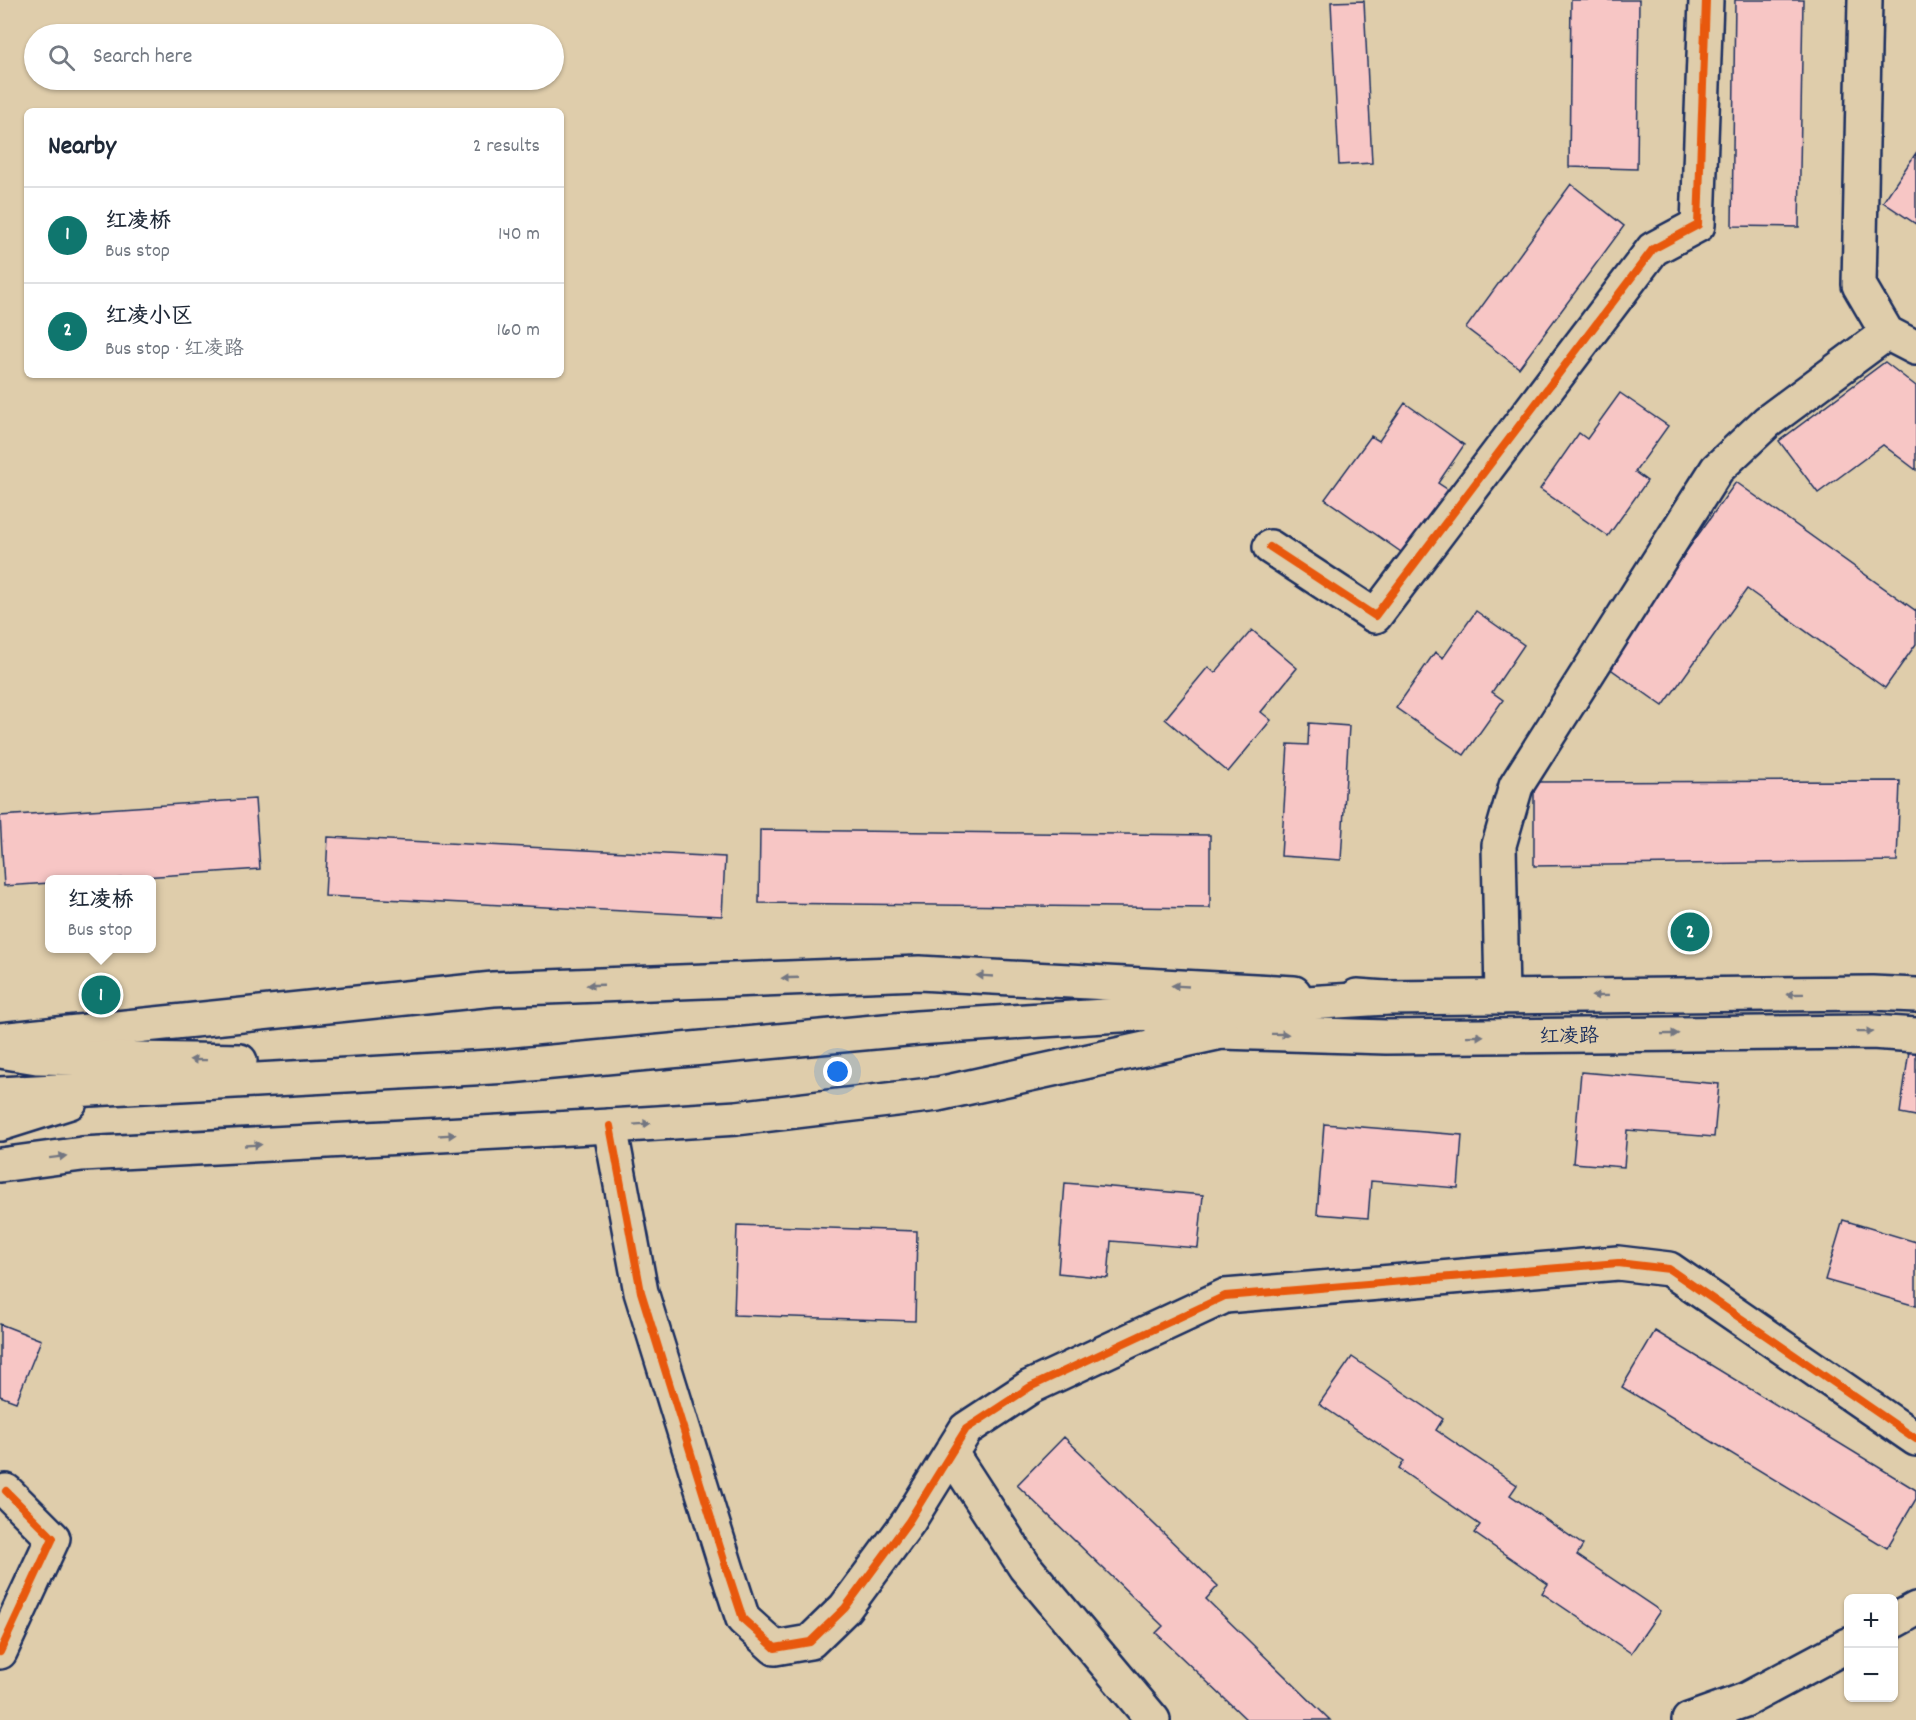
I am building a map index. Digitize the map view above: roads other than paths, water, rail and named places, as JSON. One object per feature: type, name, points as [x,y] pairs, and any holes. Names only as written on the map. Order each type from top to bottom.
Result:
[{"type":"main road","points":[[1270,547],[1375,616],[1653,249],[1698,225],[1706,0]]},
{"type":"main road","points":[[1865,0],[1859,285],[1887,333],[1916,348]]},
{"type":"main road","points":[[1502,997],[1499,845],[1516,786],[1717,469],[1767,422],[1887,333]]},
{"type":"main road","points":[[0,1040],[493,989],[919,972],[1385,998]]},
{"type":"main road","name":"红凌路","points":[[1385,998],[1860,993],[1916,995]]},
{"type":"main road","points":[[0,1094],[509,1066],[917,1028],[1385,998]]},
{"type":"main road","points":[[917,1028],[1222,1032]]},
{"type":"main road","points":[[0,1165],[82,1154],[737,1118],[938,1094],[1222,1032]]},
{"type":"main road","name":"红凌路","points":[[1222,1032],[1386,1037],[1872,1032],[1916,1035]]},
{"type":"main road","points":[[0,1051],[37,1057],[509,1066]]},
{"type":"main road","points":[[0,1124],[118,1087]]},
{"type":"main road","points":[[609,1126],[640,1292],[743,1619],[775,1648],[810,1642],[845,1608],[909,1521],[966,1430],[1030,1387],[1225,1296],[1618,1263],[1669,1269],[1916,1439]]},
{"type":"main road","points":[[951,1453],[1025,1567],[1153,1720]]},
{"type":"main road","points":[[0,1652],[52,1538],[6,1491]]},
{"type":"main road","points":[[1898,1618],[1916,1609]]},
{"type":"main road","points":[[1689,1720],[1745,1700],[1844,1647]]},
{"type":"place","name":"红凌小区","points":[[1690,932]]},
{"type":"place","name":"红凌桥","points":[[101,995]]}]
